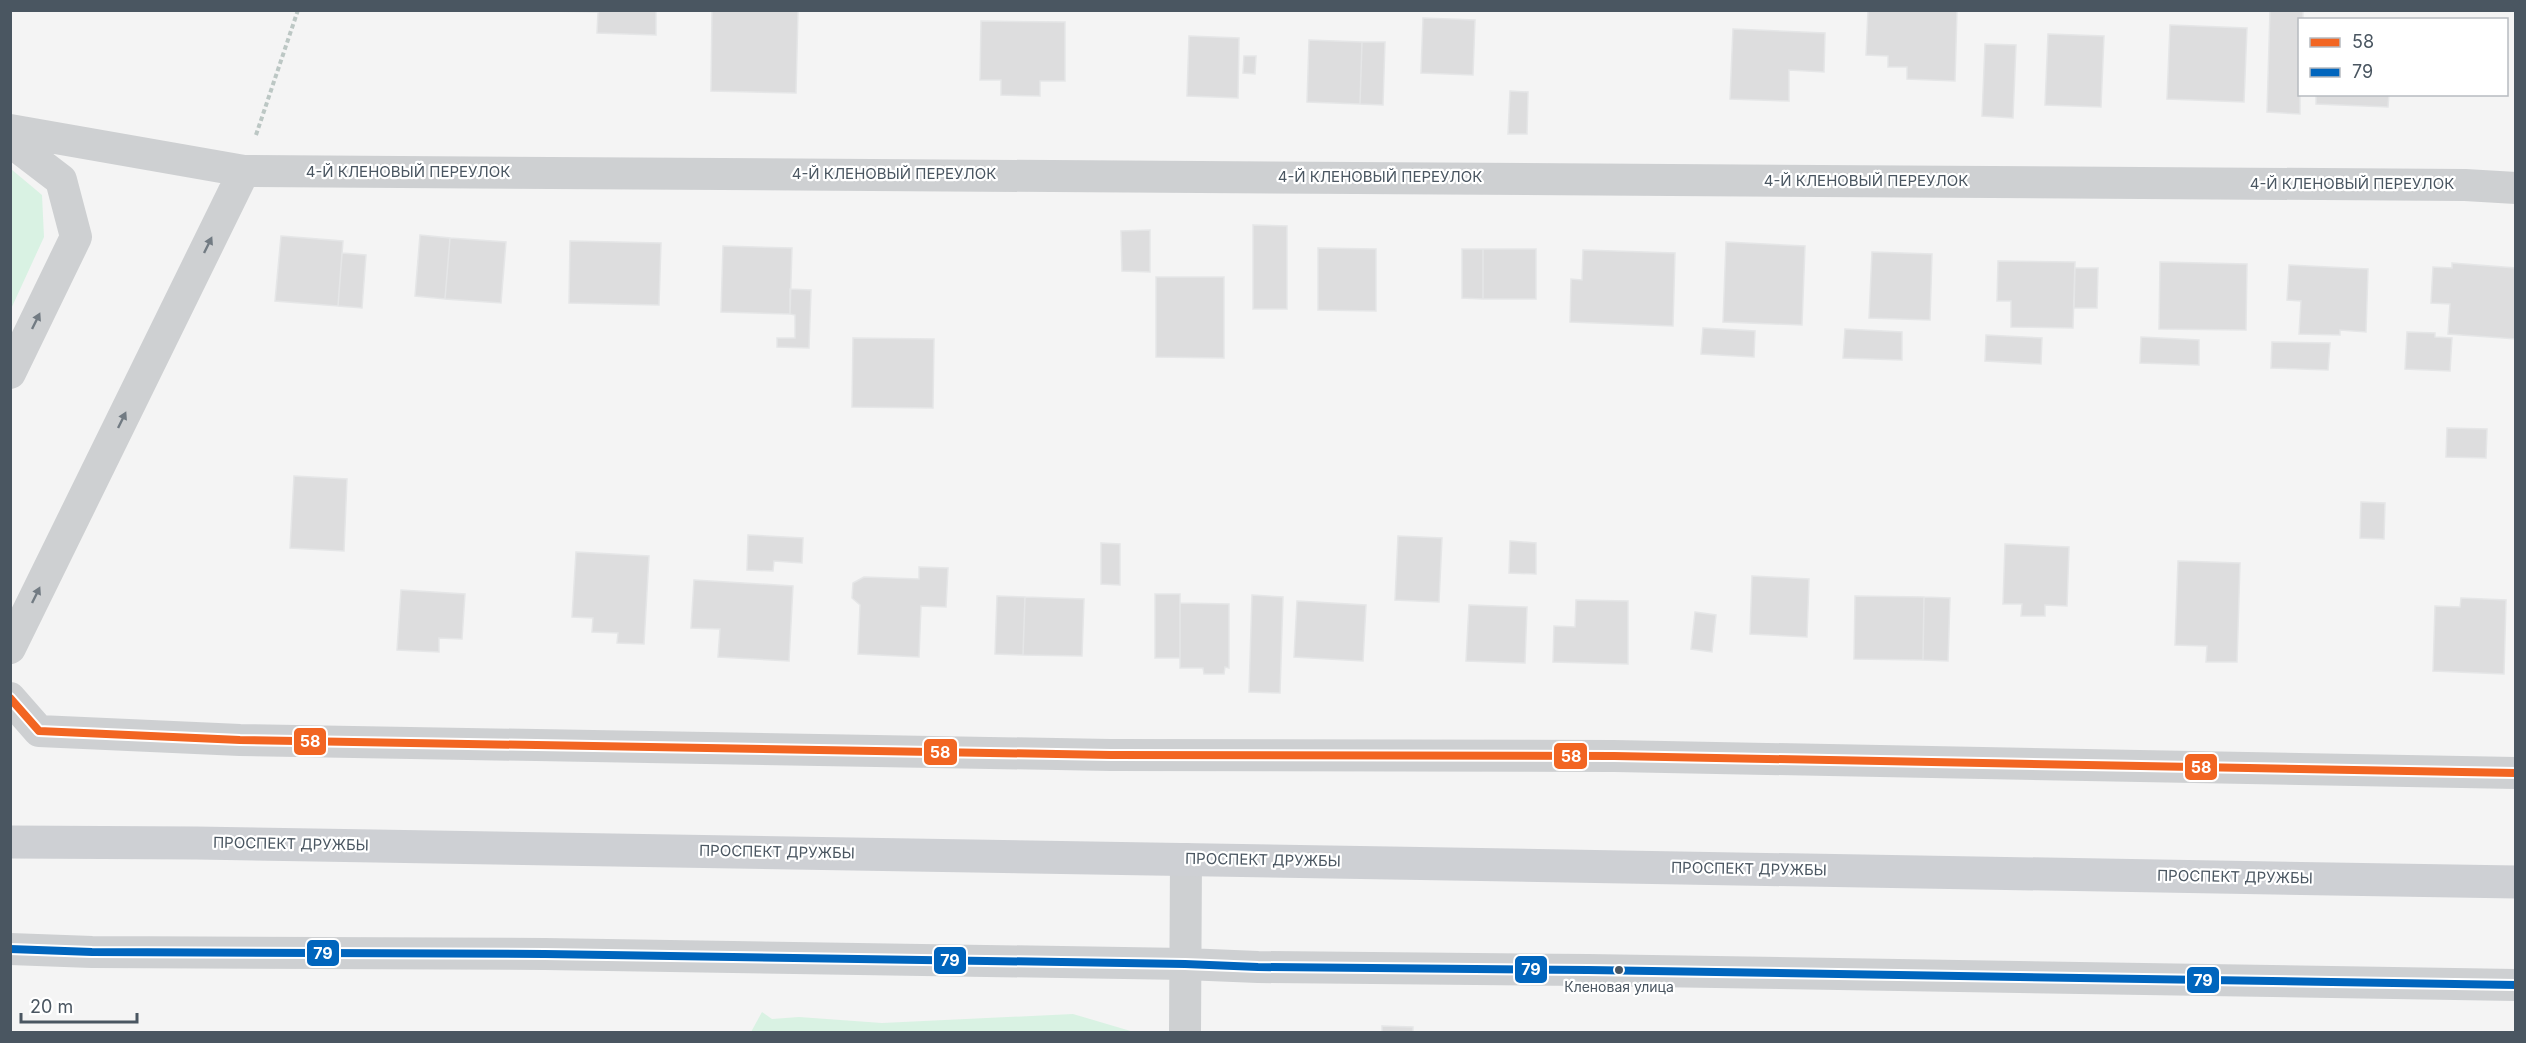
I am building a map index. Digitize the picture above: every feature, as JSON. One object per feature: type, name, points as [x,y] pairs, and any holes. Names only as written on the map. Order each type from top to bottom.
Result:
[{"type":"main road","name":"ПРОСПЕКТ ДРУЖБЫ","points":[[10,842],[2516,882]]},
{"type":"street","name":"4-Й КЛЕНОВЫЙ ПЕРЕУЛОК","points":[[10,130],[244,171],[1932,181],[2465,185],[2516,188]]},
{"type":"street","points":[[10,141],[62,180],[76,237],[10,374]]},
{"type":"street","points":[[10,648],[244,171]]},
{"type":"street","points":[[10,698],[39,732],[240,740],[1111,755],[1614,756],[2516,773]]},
{"type":"street","points":[[1185,1032],[1186,859]]},
{"type":"street","points":[[10,949],[92,952],[545,954],[2516,985]]},
{"type":"path","points":[[244,171],[298,10]]},
{"type":"green space","points":[[11,169],[42,195],[44,237],[11,309]]},
{"type":"green space","points":[[762,1012],[772,1019],[799,1017],[882,1023],[1073,1014],[1134,1032],[751,1032]]},
{"type":"building","points":[[656,10],[656,35],[597,33],[598,12],[548,11]]},
{"type":"building","points":[[712,10],[798,10],[796,93],[711,91]]},
{"type":"building","points":[[1868,10],[1957,10],[1955,81],[1907,79],[1907,67],[1888,67],[1888,56],[1866,55]]},
{"type":"building","points":[[2270,10],[2303,11],[2303,18],[2298,18],[2300,114],[2267,112]]},
{"type":"building","points":[[1423,18],[1475,20],[1473,75],[1421,73]]},
{"type":"building","points":[[981,21],[1065,22],[1065,81],[1040,81],[1040,96],[1001,95],[1001,80],[980,80]]},
{"type":"building","points":[[2170,25],[2247,28],[2244,102],[2167,99]]},
{"type":"building","points":[[1733,29],[1825,33],[1824,72],[1789,70],[1789,101],[1730,99]]},
{"type":"building","points":[[2048,34],[2104,36],[2101,107],[2045,105]]},
{"type":"building","points":[[1189,36],[1239,38],[1238,98],[1187,96]]},
{"type":"building","points":[[1309,40],[1362,42],[1360,104],[1307,102]]},
{"type":"building","points":[[1362,42],[1385,42],[1383,105],[1360,104]]},
{"type":"building","points":[[1985,44],[2016,45],[2013,118],[1982,116]]},
{"type":"building","points":[[1244,56],[1256,56],[1255,74],[1243,73]]},
{"type":"building","points":[[1510,91],[1528,92],[1527,134],[1508,134]]},
{"type":"building","points":[[2316,96],[2389,96],[2388,107],[2316,104]]},
{"type":"building","points":[[1253,225],[1287,226],[1287,309],[1253,309]]},
{"type":"building","points":[[1150,230],[1150,272],[1122,271],[1121,231]]},
{"type":"building","points":[[420,235],[450,238],[445,299],[415,296]]},
{"type":"building","points":[[281,236],[343,241],[338,306],[275,301]]},
{"type":"building","points":[[450,238],[506,242],[501,303],[445,299]]},
{"type":"building","points":[[570,241],[661,243],[659,305],[569,303]]},
{"type":"building","points":[[1726,242],[1805,246],[1802,325],[1723,322]]},
{"type":"building","points":[[723,246],[792,248],[790,314],[721,312]]},
{"type":"building","points":[[1318,248],[1376,249],[1376,311],[1318,310]]},
{"type":"building","points":[[1462,249],[1483,249],[1483,299],[1462,298]]},
{"type":"building","points":[[1483,249],[1536,249],[1536,299],[1483,299]]},
{"type":"building","points":[[1583,250],[1675,253],[1673,326],[1570,322],[1571,279],[1582,280]]},
{"type":"building","points":[[1872,252],[1932,254],[1930,320],[1869,318]]},
{"type":"building","points":[[342,253],[366,255],[362,308],[338,306]]},
{"type":"building","points":[[1998,261],[2075,262],[2073,328],[2011,327],[2011,301],[1997,301]]},
{"type":"building","points":[[2160,262],[2247,264],[2246,330],[2159,329]]},
{"type":"building","points":[[2452,263],[2516,268],[2516,339],[2448,334],[2450,304],[2431,303],[2433,267],[2452,268]]},
{"type":"building","points":[[2289,265],[2368,269],[2366,332],[2340,330],[2340,335],[2299,334],[2301,301],[2287,300]]},
{"type":"building","points":[[2075,268],[2098,268],[2097,308],[2074,308]]},
{"type":"building","points":[[1156,277],[1224,277],[1224,358],[1156,357]]},
{"type":"building","points":[[790,289],[811,290],[809,348],[777,347],[777,338],[795,338],[795,315],[790,314]]},
{"type":"building","points":[[1703,328],[1755,331],[1754,357],[1701,354]]},
{"type":"building","points":[[1845,329],[1902,332],[1902,360],[1843,358]]},
{"type":"building","points":[[2407,332],[2435,333],[2435,337],[2452,338],[2450,371],[2405,369]]},
{"type":"building","points":[[1986,335],[2042,338],[2041,364],[1985,361]]},
{"type":"building","points":[[2141,337],[2199,340],[2199,365],[2140,363]]},
{"type":"building","points":[[853,338],[934,339],[933,408],[852,407]]},
{"type":"building","points":[[2272,342],[2330,343],[2328,370],[2271,368]]},
{"type":"building","points":[[2447,428],[2487,429],[2486,458],[2446,457]]},
{"type":"building","points":[[294,476],[347,479],[344,551],[290,548]]},
{"type":"building","points":[[2361,502],[2385,503],[2384,539],[2360,538]]},
{"type":"building","points":[[748,535],[803,538],[802,563],[774,561],[773,571],[747,570]]},
{"type":"building","points":[[1398,536],[1442,538],[1439,602],[1395,600]]},
{"type":"building","points":[[1510,541],[1536,543],[1536,574],[1509,573]]},
{"type":"building","points":[[1101,543],[1120,544],[1120,585],[1101,584]]},
{"type":"building","points":[[2005,544],[2069,547],[2067,606],[2045,605],[2045,616],[2021,616],[2022,604],[2003,604]]},
{"type":"building","points":[[576,552],[649,556],[644,644],[617,643],[618,633],[592,632],[593,618],[572,617]]},
{"type":"building","points":[[2178,561],[2240,563],[2237,662],[2206,662],[2207,646],[2175,645]]},
{"type":"building","points":[[919,567],[948,568],[946,607],[921,606],[919,657],[858,654],[860,605],[852,598],[853,583],[864,577],[919,579]]},
{"type":"building","points":[[1752,576],[1809,579],[1807,637],[1750,634]]},
{"type":"building","points":[[694,580],[793,586],[789,661],[718,657],[720,629],[691,628]]},
{"type":"building","points":[[401,590],[465,594],[462,639],[439,638],[439,652],[397,650]]},
{"type":"building","points":[[1155,594],[1180,594],[1180,658],[1155,658]]},
{"type":"building","points":[[1252,595],[1283,597],[1280,693],[1249,692]]},
{"type":"building","points":[[997,596],[1025,597],[1023,655],[995,654]]},
{"type":"building","points":[[1855,596],[1924,597],[1923,660],[1854,659]]},
{"type":"building","points":[[1025,597],[1084,599],[1082,656],[1023,655]]},
{"type":"building","points":[[1924,597],[1950,598],[1948,661],[1923,660]]},
{"type":"building","points":[[2461,598],[2506,600],[2504,674],[2433,671],[2435,606],[2460,607]]},
{"type":"building","points":[[1576,600],[1628,601],[1628,664],[1553,662],[1554,626],[1575,627]]},
{"type":"building","points":[[1297,601],[1366,605],[1363,661],[1294,657]]},
{"type":"building","points":[[1180,603],[1229,604],[1229,668],[1225,667],[1224,674],[1204,674],[1203,668],[1180,668]]},
{"type":"building","points":[[1469,605],[1527,607],[1525,663],[1466,661]]},
{"type":"building","points":[[1695,612],[1716,615],[1712,652],[1691,649]]},
{"type":"building","points":[[1382,1026],[1413,1027],[1413,1032],[1382,1032]]},
{"type":"transit line","name":"58","points":[[10,698],[39,731],[240,740],[1111,755],[1614,756],[2516,773]]},
{"type":"transit line","name":"79","points":[[10,949],[92,952],[545,954],[2516,985]]},
{"type":"place","name":"Кленовая улица","points":[[1619,970]]}]
